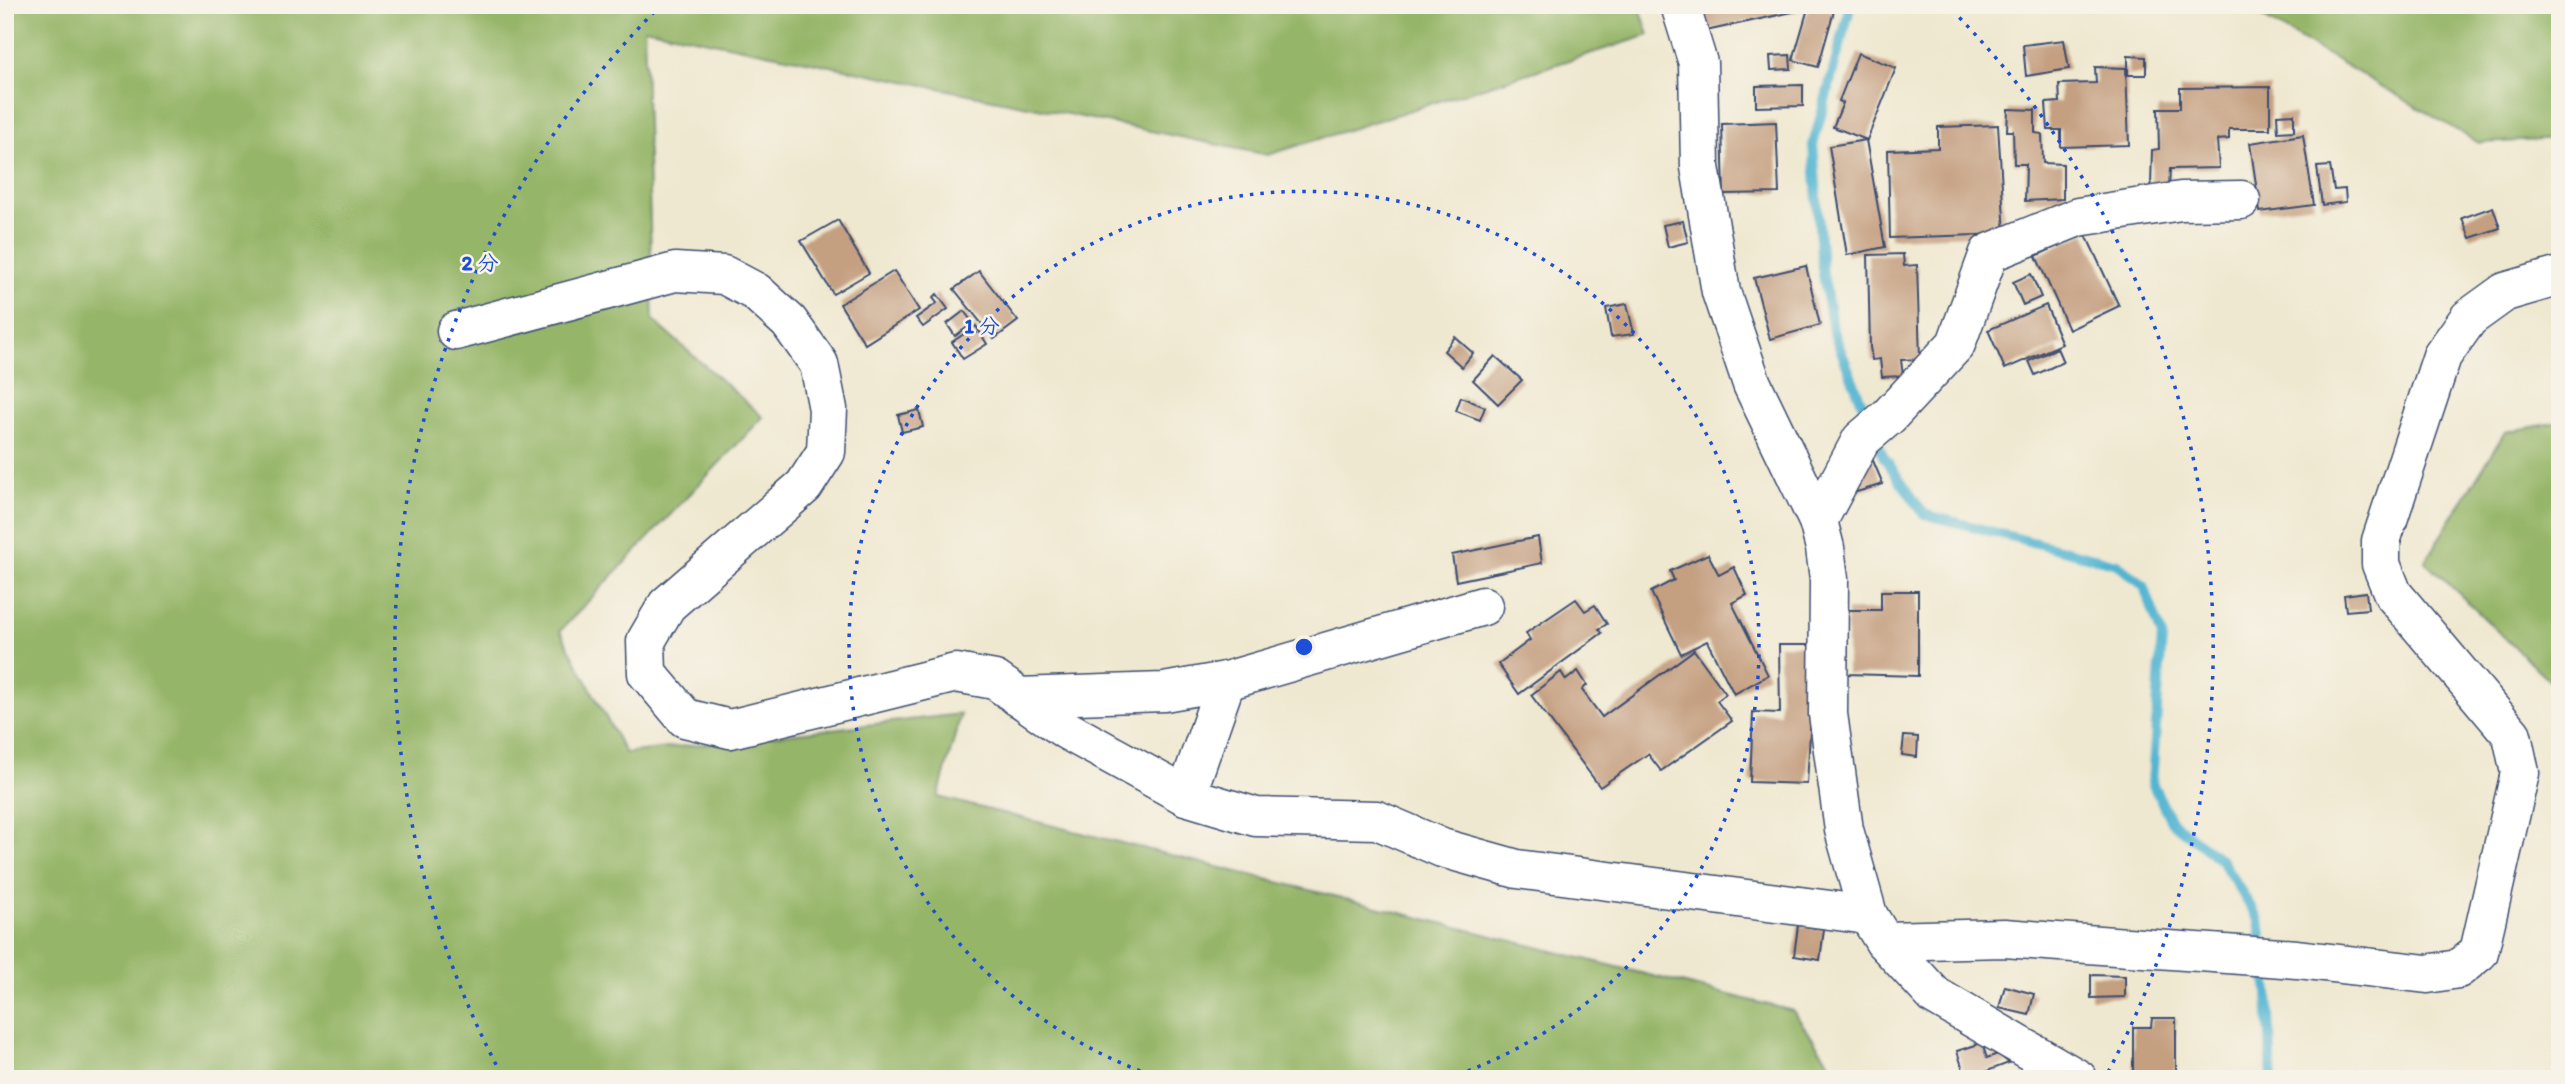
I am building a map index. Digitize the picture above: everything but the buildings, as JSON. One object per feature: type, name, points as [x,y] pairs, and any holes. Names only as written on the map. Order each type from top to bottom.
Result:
[{"type":"street","points":[[1680,5],[1699,63],[1700,167],[1721,292],[1752,384],[1818,521],[1825,548],[1829,579],[1828,714],[1844,830],[1876,928],[1935,996],[2078,1079]]},
{"type":"street","points":[[1818,521],[1875,428],[1956,344],[1989,253],[2078,217],[2180,201],[2241,200]]},
{"type":"street","points":[[456,331],[675,272],[724,275],[756,292],[789,322],[819,365],[828,409],[826,452],[804,486],[667,605],[646,641],[647,673],[685,718],[730,729],[956,673],[995,680],[1066,730],[1186,796],[1256,817],[1377,820],[1442,848],[1517,869],[1876,928],[2297,959],[2427,974],[2458,969],[2479,952],[2520,774],[2512,734],[2393,594],[2381,564],[2381,541],[2442,356],[2469,318],[2505,292],[2560,276]]},
{"type":"street","points":[[1018,696],[1164,692],[1226,681],[1483,606]]},
{"type":"street","points":[[1186,796],[1226,681]]},
{"type":"green space","points":[[5,5],[1639,5],[1649,35],[1268,155],[644,28],[653,320],[763,417],[560,631],[625,753],[961,714],[938,797],[1793,1011],[1841,1079],[5,1079]]},
{"type":"green space","points":[[2242,5],[2560,5],[2560,139],[2479,143]]},
{"type":"green space","points":[[2560,422],[2560,691],[2425,561],[2505,432]]},
{"type":"waterway","points":[[1846,5],[1849,12],[1813,145],[1822,268],[1833,331],[1870,423]]},
{"type":"waterway","points":[[1876,438],[1883,456],[1924,514],[2117,564],[2144,586],[2162,636],[2152,783],[2171,821],[2222,861],[2259,920],[2268,993],[2272,1079]]}]
